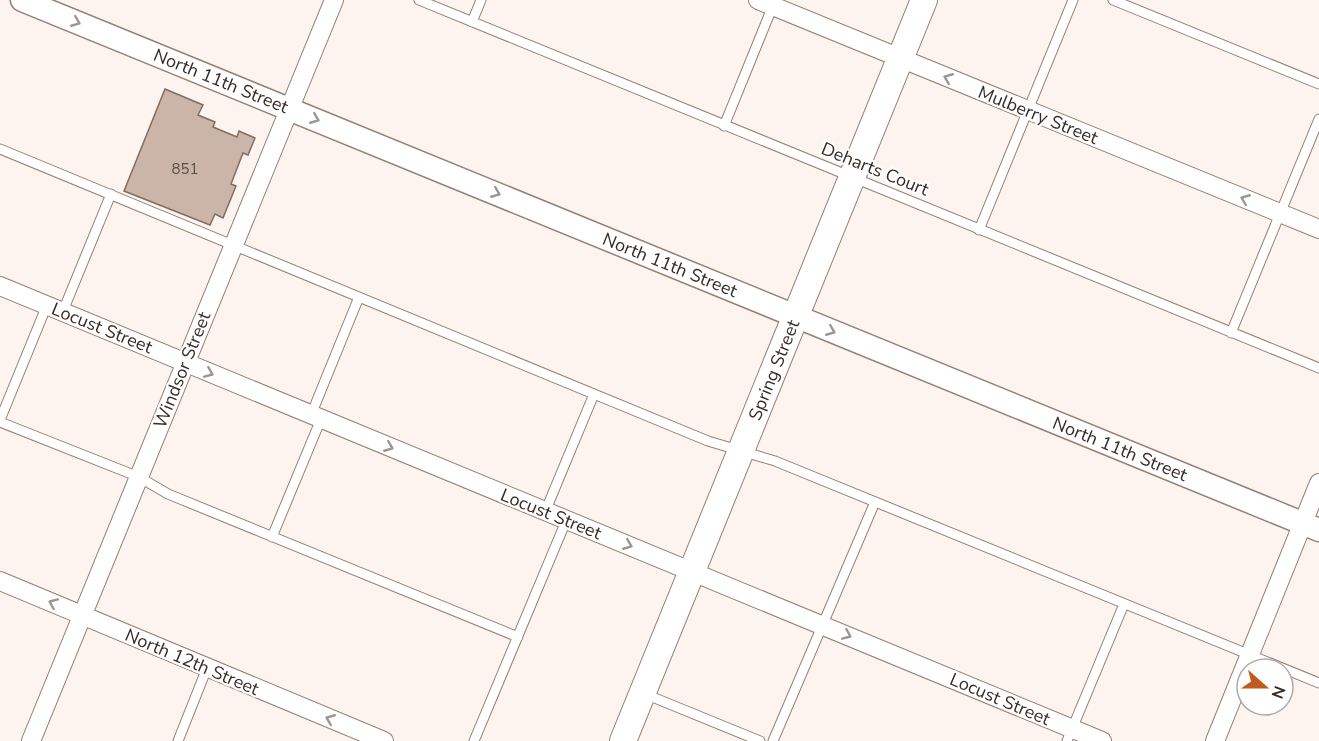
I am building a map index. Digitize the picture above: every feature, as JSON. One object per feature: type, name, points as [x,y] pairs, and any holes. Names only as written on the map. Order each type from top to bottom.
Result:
[{"type":"main road","name":"Spring Street","points":[[623,741],[924,0]]},
{"type":"street","name":"North 11th Street","points":[[22,0],[1311,526]]},
{"type":"street","name":"Windsor Street","points":[[31,741],[334,0]]},
{"type":"street","name":"Mulberry Street","points":[[769,2],[1319,229]]},
{"type":"street","name":"Locust Street","points":[[0,286],[822,625],[1070,735],[1102,741]]},
{"type":"street","points":[[1215,741],[1250,655],[1311,526],[1319,483]]},
{"type":"street","name":"North 12th Street","points":[[0,581],[384,741]]},
{"type":"lane","name":"Deharts Court","points":[[419,0],[1319,368]]},
{"type":"lane","points":[[472,22],[481,0]]},
{"type":"lane","points":[[979,230],[1073,0]]},
{"type":"lane","points":[[1113,0],[1319,84]]},
{"type":"lane","points":[[724,126],[769,2]]},
{"type":"lane","points":[[1231,333],[1319,119]]},
{"type":"lane","points":[[0,149],[708,441],[775,461],[1319,683]]},
{"type":"lane","points":[[111,194],[0,421],[139,477],[168,494],[518,637]]},
{"type":"lane","points":[[272,537],[359,297]]},
{"type":"lane","points":[[545,512],[594,394]]},
{"type":"lane","points":[[773,741],[874,502]]},
{"type":"lane","points":[[474,741],[566,521]]},
{"type":"lane","points":[[1070,735],[1124,604]]},
{"type":"lane","points":[[178,741],[207,668]]},
{"type":"lane","points":[[643,693],[760,741]]},
{"type":"building","points":[[165,89],[203,105],[198,115],[215,122],[213,127],[237,137],[239,131],[255,138],[248,155],[243,153],[231,184],[236,186],[223,218],[215,214],[210,225],[124,191]]}]
